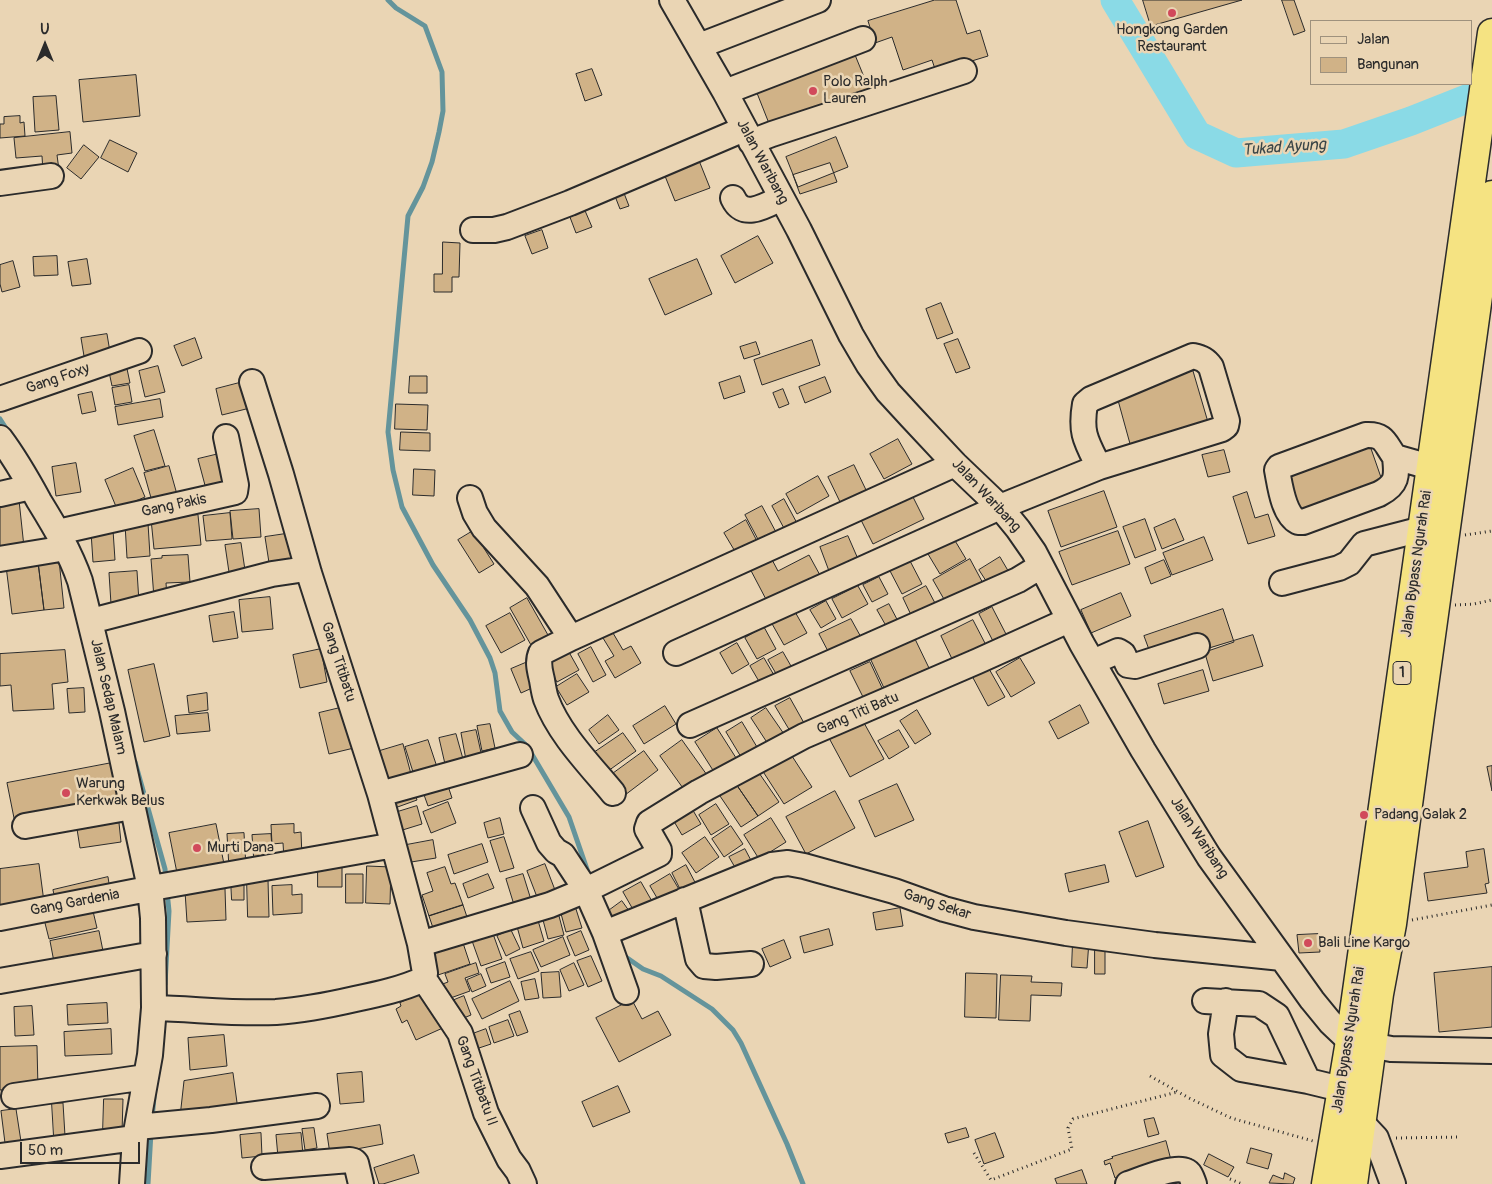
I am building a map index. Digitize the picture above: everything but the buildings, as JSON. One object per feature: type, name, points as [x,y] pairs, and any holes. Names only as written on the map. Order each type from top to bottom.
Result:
[{"type":"highway","name":"Jalan Bypass Ngurah Rai","points":[[1353,1184],[1358,1126],[1361,1043],[1422,529],[1491,39]]},
{"type":"highway","name":"Jalan Bypass Ngurah Rai","points":[[1358,1126],[1341,1089],[1379,994],[1392,924],[1492,195]]},
{"type":"highway","name":"Jalan Bypass Ngurah Rai","points":[[1326,1184],[1332,1146],[1358,1126]]},
{"type":"street","name":"Jalan Waribang","points":[[672,0],[725,92],[799,230],[851,335],[868,364],[888,392],[955,464],[1000,507],[1018,529],[1034,552],[1069,620],[1152,765],[1209,857],[1312,1000],[1330,1022],[1361,1043]]},
{"type":"street","points":[[699,46],[818,0]]},
{"type":"street","points":[[725,92],[863,39]]},
{"type":"street","points":[[473,230],[494,230],[508,227],[748,136],[772,134],[964,71]]},
{"type":"street","points":[[0,183],[51,176]]},
{"type":"street","points":[[733,198],[736,205],[744,210],[753,210],[781,198]]},
{"type":"street","name":"Gang Foxy","points":[[0,399],[139,351]]},
{"type":"street","points":[[676,653],[1000,507],[1099,467],[1216,432],[1226,426],[1227,421],[1211,367],[1206,361],[1193,356],[1091,398],[1085,404],[1083,428],[1085,439],[1099,467]]},
{"type":"street","name":"Gang Titibatu","points":[[252,382],[309,572],[380,794],[420,944],[425,973],[424,979]]},
{"type":"street","points":[[1395,457],[1397,473],[1394,483],[1387,490],[1303,522],[1298,522],[1290,516],[1280,491],[1277,470],[1279,467],[1366,435],[1376,435],[1383,439],[1395,457],[1430,467]]},
{"type":"street","name":"Gang Pakis","points":[[64,535],[235,492],[236,485],[226,437]]},
{"type":"street","name":"Jalan Sedap Malam","points":[[0,438],[64,535],[97,620],[132,807],[162,886],[153,918],[154,954],[162,1008],[152,1039],[146,1077],[144,1129],[132,1184]]},
{"type":"street","points":[[613,793],[566,735],[546,698],[540,674],[540,656],[547,650],[571,638],[955,464]]},
{"type":"street","points":[[0,494],[31,487]]},
{"type":"street","points":[[470,498],[475,514],[484,528],[537,586],[571,638]]},
{"type":"street","points":[[1282,584],[1339,568],[1349,563],[1364,544],[1422,529]]},
{"type":"street","points":[[0,559],[64,535]]},
{"type":"street","points":[[690,724],[1018,580],[1041,566]]},
{"type":"street","points":[[97,620],[272,574],[299,570]]},
{"type":"street","name":"Gang Titi Batu","points":[[592,887],[658,855],[659,850],[647,829],[648,825],[653,820],[700,792],[804,736],[978,662],[1069,620]]},
{"type":"street","points":[[1093,662],[1118,651],[1123,654],[1128,665],[1135,666],[1197,646]]},
{"type":"street","points":[[380,794],[520,755]]},
{"type":"street","points":[[26,826],[132,807]]},
{"type":"street","points":[[533,808],[549,843],[556,851],[563,855],[592,887],[609,931],[626,992]]},
{"type":"street","name":"Gang Gardenia","points":[[0,918],[162,886],[383,847]]},
{"type":"street","name":"Gang Sekar","points":[[609,931],[772,865],[788,864],[804,866],[894,891],[944,910],[974,917],[1084,936],[1282,958]]},
{"type":"street","points":[[420,944],[550,905],[592,887]]},
{"type":"street","points":[[685,900],[698,959],[704,966],[716,968],[751,964]]},
{"type":"street","points":[[0,981],[154,954]]},
{"type":"street","points":[[162,1008],[243,1013],[277,1012],[315,1007],[384,993],[405,988],[424,979]]},
{"type":"street","name":"Gang Titibatu II","points":[[424,979],[460,1034],[486,1113],[508,1159],[518,1171],[524,1184]]},
{"type":"street","points":[[1308,1081],[1276,1016],[1258,1004],[1216,1001],[1223,1055],[1240,1069],[1341,1089]]},
{"type":"street","points":[[1361,1043],[1392,1049],[1492,1051]]},
{"type":"street","points":[[14,1096],[146,1077]]},
{"type":"street","points":[[0,1156],[144,1129],[317,1106]]},
{"type":"street","points":[[1358,1126],[1393,1184]]},
{"type":"street","points":[[264,1167],[350,1160],[356,1163],[361,1184]]},
{"type":"street","points":[[1128,1184],[1176,1169],[1187,1171],[1194,1184]]},
{"type":"path","points":[[1435,607],[1474,604],[1492,600]]},
{"type":"path","points":[[1392,924],[1492,905]]},
{"type":"path","points":[[1150,1076],[1177,1092],[1231,1118],[1332,1146]]},
{"type":"path","points":[[974,1153],[991,1180],[1072,1149],[1068,1128],[1073,1119],[1177,1092]]},
{"type":"path","points":[[1358,1126],[1460,1137]]},
{"type":"path","points":[[1230,1179],[1242,1184]]},
{"type":"waterway","points":[[388,0],[396,8],[425,26],[442,72],[443,111],[432,162],[423,187],[408,216],[388,432],[393,470],[402,507],[433,565],[470,620],[490,658],[495,673],[500,711],[512,732],[527,746],[569,817],[590,878]]},
{"type":"waterway","name":"Tukad Ayung","points":[[1115,0],[1197,135],[1236,153],[1344,144],[1411,121],[1492,89]]},
{"type":"waterway","points":[[0,419],[9,433]]},
{"type":"waterway","points":[[135,762],[165,869],[166,880]]},
{"type":"waterway","points":[[165,984],[169,911],[167,891]]},
{"type":"waterway","points":[[620,953],[643,969],[661,976],[712,1009],[733,1030],[741,1043],[787,1144],[803,1184]]},
{"type":"waterway","points":[[152,1119],[154,1097]]},
{"type":"waterway","points":[[148,1184],[151,1132]]},
{"type":"place","name":"Hongkong Garden Restaurant","points":[[1172,13]]},
{"type":"place","name":"Polo Ralph Lauren","points":[[813,91]]},
{"type":"place","name":"Warung Kerkwak Belus","points":[[66,793]]},
{"type":"place","name":"Padang Galak 2","points":[[1364,815]]},
{"type":"place","name":"Murti Dana","points":[[197,848]]},
{"type":"place","name":"Bali Line Kargo","points":[[1308,943]]}]
